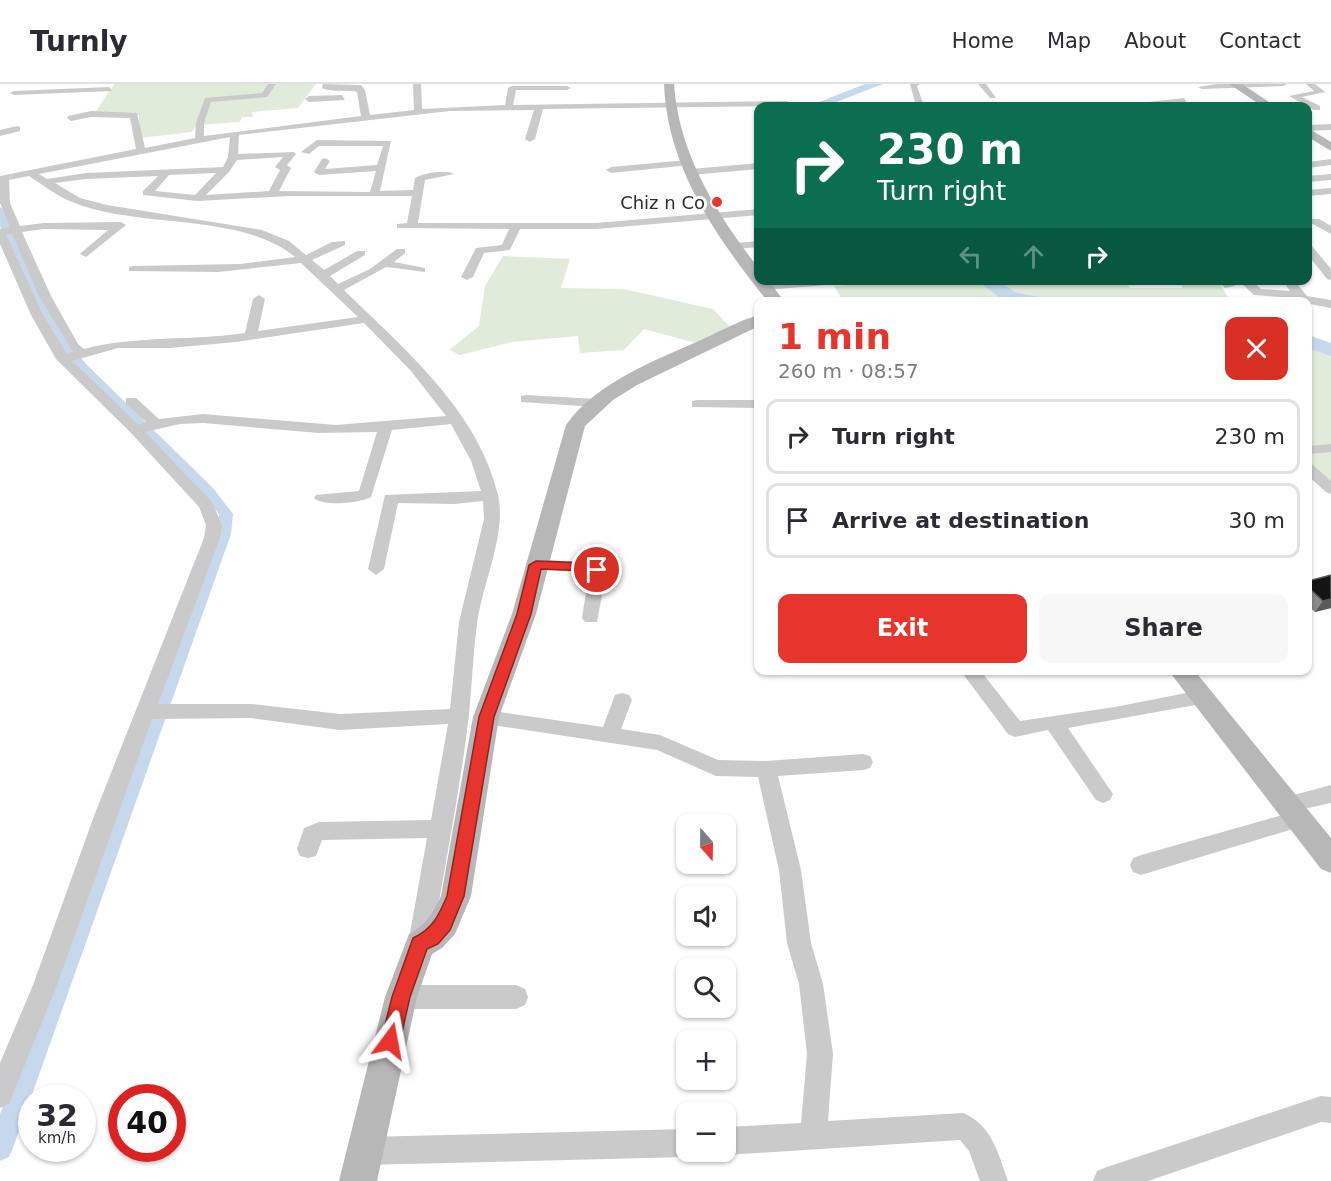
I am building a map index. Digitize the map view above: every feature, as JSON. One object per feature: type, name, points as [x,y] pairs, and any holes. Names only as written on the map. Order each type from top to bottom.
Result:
[{"type":"street","points":[[199,139],[200,123],[208,100],[264,95],[268,93],[272,84]]},
{"type":"street","points":[[327,84],[326,88],[360,92]]},
{"type":"street","points":[[417,84],[418,111]]},
{"type":"street","points":[[669,84],[670,103],[680,149],[735,246],[754,272]]},
{"type":"street","points":[[916,84],[913,85],[919,102]]},
{"type":"street","points":[[982,84],[993,96]]},
{"type":"street","points":[[1202,87],[1282,84]]},
{"type":"street","points":[[1236,85],[1263,102]]},
{"type":"street","points":[[1312,85],[1329,85]]},
{"type":"street","points":[[1305,102],[1293,96],[1321,92],[1312,85]]},
{"type":"street","points":[[14,93],[111,86]]},
{"type":"street","points":[[71,118],[96,107],[111,86]]},
{"type":"street","points":[[508,105],[509,86],[567,86]]},
{"type":"street","points":[[524,105],[567,86]]},
{"type":"street","points":[[309,99],[360,92]]},
{"type":"street","points":[[360,92],[370,116],[368,135]]},
{"type":"street","points":[[44,179],[83,162],[128,152],[234,133],[370,116],[508,105],[627,100],[754,104]]},
{"type":"street","points":[[1143,102],[1184,101]]},
{"type":"street","points":[[530,139],[540,105]]},
{"type":"street","points":[[96,107],[134,115],[141,150]]},
{"type":"street","points":[[1312,129],[1331,127]]},
{"type":"street","points":[[0,133],[17,129]]},
{"type":"street","points":[[198,198],[235,158],[234,133]]},
{"type":"street","points":[[1312,133],[1331,147]]},
{"type":"street","points":[[306,152],[317,143],[368,135],[388,144],[374,195]]},
{"type":"street","points":[[166,145],[164,172],[147,193],[198,198],[237,198],[272,194],[417,193]]},
{"type":"street","points":[[78,151],[83,162]]},
{"type":"street","points":[[123,174],[128,152]]},
{"type":"street","points":[[235,158],[291,154],[280,166],[286,168],[272,194]]},
{"type":"street","points":[[325,161],[319,171],[327,173],[382,167]]},
{"type":"street","points":[[1312,164],[1331,162]]},
{"type":"street","points":[[611,170],[754,166]]},
{"type":"street","points":[[11,230],[2,179],[226,170]]},
{"type":"street","points":[[318,188],[327,173]]},
{"type":"street","points":[[449,174],[420,178],[407,226],[596,226],[754,212]]},
{"type":"street","points":[[1312,179],[1331,177]]},
{"type":"street","points":[[44,179],[76,200],[138,213],[217,216],[277,239],[305,259],[416,368],[456,419],[478,461],[490,495],[492,519],[468,622],[459,716],[420,944],[401,997],[358,1181]]},
{"type":"street","points":[[1312,193],[1331,191]]},
{"type":"street","points":[[217,216],[237,198]]},
{"type":"street","points":[[86,254],[117,227],[138,213]]},
{"type":"street","points":[[1315,221],[1331,231]]},
{"type":"street","points":[[467,277],[481,249],[506,248],[516,225]]},
{"type":"street","points":[[117,227],[44,226],[0,232],[73,356],[146,426]]},
{"type":"street","points":[[133,269],[230,267],[305,259],[341,243]]},
{"type":"street","points":[[735,246],[754,244]]},
{"type":"street","points":[[1312,250],[1331,251]]},
{"type":"street","points":[[336,289],[386,264],[401,251]]},
{"type":"street","points":[[322,275],[360,253]]},
{"type":"street","points":[[1312,253],[1331,277]]},
{"type":"street","points":[[386,264],[421,270]]},
{"type":"street","points":[[763,285],[773,297]]},
{"type":"street","points":[[1249,285],[1258,292],[1290,297]]},
{"type":"street","points":[[1251,293],[1288,297]]},
{"type":"street","points":[[251,336],[259,299]]},
{"type":"street","points":[[1312,301],[1331,306]]},
{"type":"street","points":[[1312,304],[1331,306]]},
{"type":"street","points":[[73,356],[118,344],[170,344],[251,336],[367,319]]},
{"type":"street","points":[[420,944],[431,938],[444,924],[456,896],[486,717],[524,614],[576,425],[582,416],[597,403],[679,356],[754,322]]},
{"type":"street","points":[[526,399],[597,403]]},
{"type":"street","points":[[0,1095],[154,711],[214,525],[206,505],[146,426],[131,401]]},
{"type":"street","points":[[697,404],[754,404]]},
{"type":"street","points":[[146,426],[187,418],[318,429],[386,427],[456,419]]},
{"type":"street","points":[[322,498],[366,495],[386,427]]},
{"type":"street","points":[[1312,472],[1331,489]]},
{"type":"street","points":[[376,569],[391,498],[454,499],[490,495]]},
{"type":"street","points":[[536,565],[596,568],[598,573],[591,618]]},
{"type":"street","points":[[973,675],[1015,729],[1115,714],[1201,697]]},
{"type":"street","points":[[1184,675],[1331,860]]},
{"type":"street","points":[[610,734],[622,700]]},
{"type":"street","points":[[154,711],[251,711],[340,722],[459,716]]},
{"type":"street","points":[[486,717],[660,742],[678,748],[716,768],[766,769],[863,762]]},
{"type":"street","points":[[1053,722],[1103,794]]},
{"type":"street","points":[[766,769],[790,870],[799,943],[811,984],[819,1054],[813,1137]]},
{"type":"street","points":[[1141,865],[1292,812],[1331,794]]},
{"type":"street","points":[[308,849],[312,835],[317,832],[440,829]]},
{"type":"street","points":[[401,997],[516,997]]},
{"type":"street","points":[[1107,1181],[1321,1109],[1331,1110]]},
{"type":"street","points":[[736,1141],[963,1126],[970,1129],[976,1136],[994,1181]]},
{"type":"street","points":[[364,1151],[676,1143]]},
{"type":"green space","points":[[114,84],[316,84],[298,108],[252,112],[253,117],[242,117],[240,122],[197,125],[192,132],[139,138],[139,115],[93,116]]},
{"type":"green space","points":[[503,256],[570,259],[561,288],[624,289],[713,309],[732,329],[703,345],[644,329],[624,350],[580,353],[578,336],[512,342],[460,355],[449,350],[479,326],[485,286]]},
{"type":"green space","points":[[1128,285],[1130,288],[1182,288],[1182,285],[1221,285],[1228,297],[841,297],[834,286]]},
{"type":"green space","points":[[1312,342],[1331,350],[1331,485],[1312,470],[1312,453],[1318,452],[1312,447]]},
{"type":"building","points":[[1331,575],[1331,599],[1323,601],[1312,591],[1312,580]]},
{"type":"waterway","points":[[826,102],[877,84]]},
{"type":"waterway","points":[[0,210],[10,242],[40,305],[63,344],[82,367],[208,491],[226,514],[224,534],[138,764],[0,1148]]},
{"type":"waterway","points":[[992,285],[1013,297]]},
{"type":"waterway","points":[[1312,343],[1331,350]]},
{"type":"place","name":"Chiz n Co","points":[[717,202]]},
{"type":"route","points":[[390,1041],[401,997],[420,944],[431,938],[444,924],[456,896],[486,717],[524,614],[536,565],[593,567],[597,570]]}]
